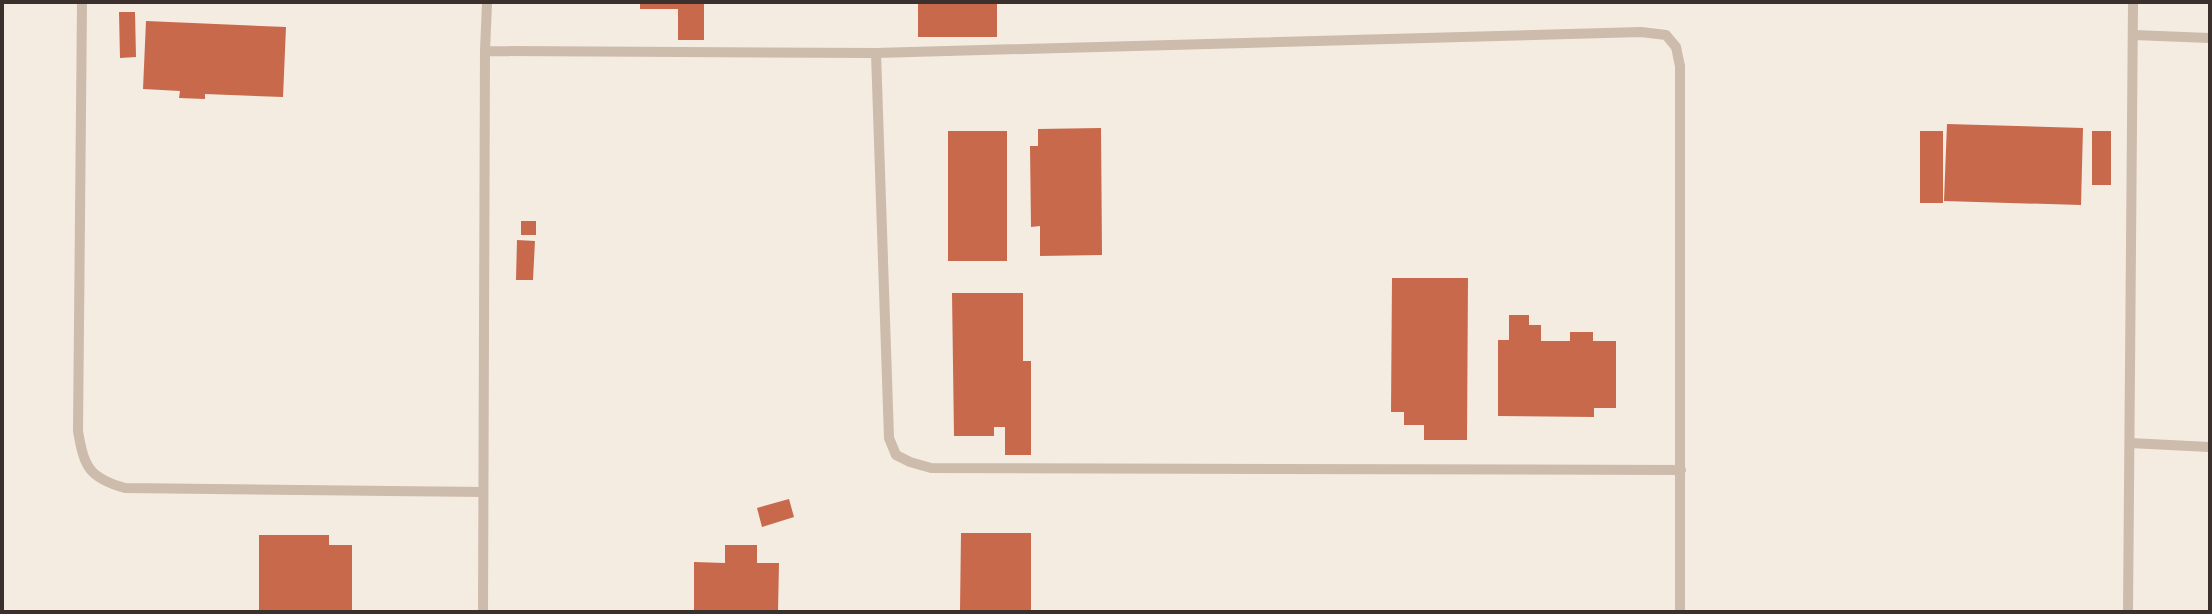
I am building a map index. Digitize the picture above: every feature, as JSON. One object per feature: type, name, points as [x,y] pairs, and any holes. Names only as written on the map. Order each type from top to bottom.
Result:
[{"type":"street","points":[[82,3],[78,431],[81,453],[87,468],[104,482],[125,488],[483,492]]},
{"type":"street","points":[[483,611],[485,52],[487,3]]},
{"type":"street","points":[[2128,611],[2134,35],[2133,3]]},
{"type":"street","points":[[485,52],[876,53],[1641,32],[1666,35],[1676,47],[1680,66],[1680,611]]},
{"type":"street","points":[[2134,35],[2209,38]]},
{"type":"street","points":[[876,53],[889,438],[896,455],[910,462],[931,468],[1681,470]]},
{"type":"street","points":[[2130,443],[2209,447]]},
{"type":"building","points":[[640,3],[704,3],[704,40],[678,40],[678,9],[640,9]]},
{"type":"building","points":[[918,3],[997,3],[997,37],[918,37]]},
{"type":"building","points":[[119,12],[135,12],[136,57],[120,58]]},
{"type":"building","points":[[146,21],[286,27],[283,97],[205,94],[205,99],[179,98],[180,91],[143,89]]},
{"type":"building","points":[[1947,124],[2083,128],[2081,205],[1944,201]]},
{"type":"building","points":[[1101,128],[1102,255],[1040,256],[1040,226],[1031,227],[1030,146],[1038,146],[1038,129]]},
{"type":"building","points":[[948,131],[1007,131],[1007,261],[948,261]]},
{"type":"building","points":[[1920,131],[1943,131],[1943,203],[1920,203]]},
{"type":"building","points":[[2092,131],[2111,131],[2111,185],[2092,185]]},
{"type":"building","points":[[521,221],[536,221],[536,235],[521,235]]},
{"type":"building","points":[[517,240],[535,241],[533,280],[516,280]]},
{"type":"building","points":[[1392,278],[1468,278],[1467,440],[1424,440],[1424,425],[1404,425],[1404,412],[1391,412]]},
{"type":"building","points":[[952,293],[1023,293],[1023,361],[1031,361],[1031,455],[1005,455],[1005,427],[994,427],[994,436],[954,436]]},
{"type":"building","points":[[1509,315],[1529,315],[1529,325],[1541,325],[1541,341],[1570,341],[1570,332],[1593,332],[1593,341],[1616,341],[1616,408],[1594,408],[1594,417],[1498,416],[1498,340],[1509,340]]},
{"type":"building","points":[[789,499],[794,517],[762,527],[757,508]]},
{"type":"building","points":[[961,533],[1031,533],[1031,611],[960,611]]},
{"type":"building","points":[[259,535],[329,535],[329,545],[352,545],[352,611],[259,611]]},
{"type":"building","points":[[725,545],[757,545],[757,563],[779,563],[778,611],[694,611],[694,562],[725,563]]}]
